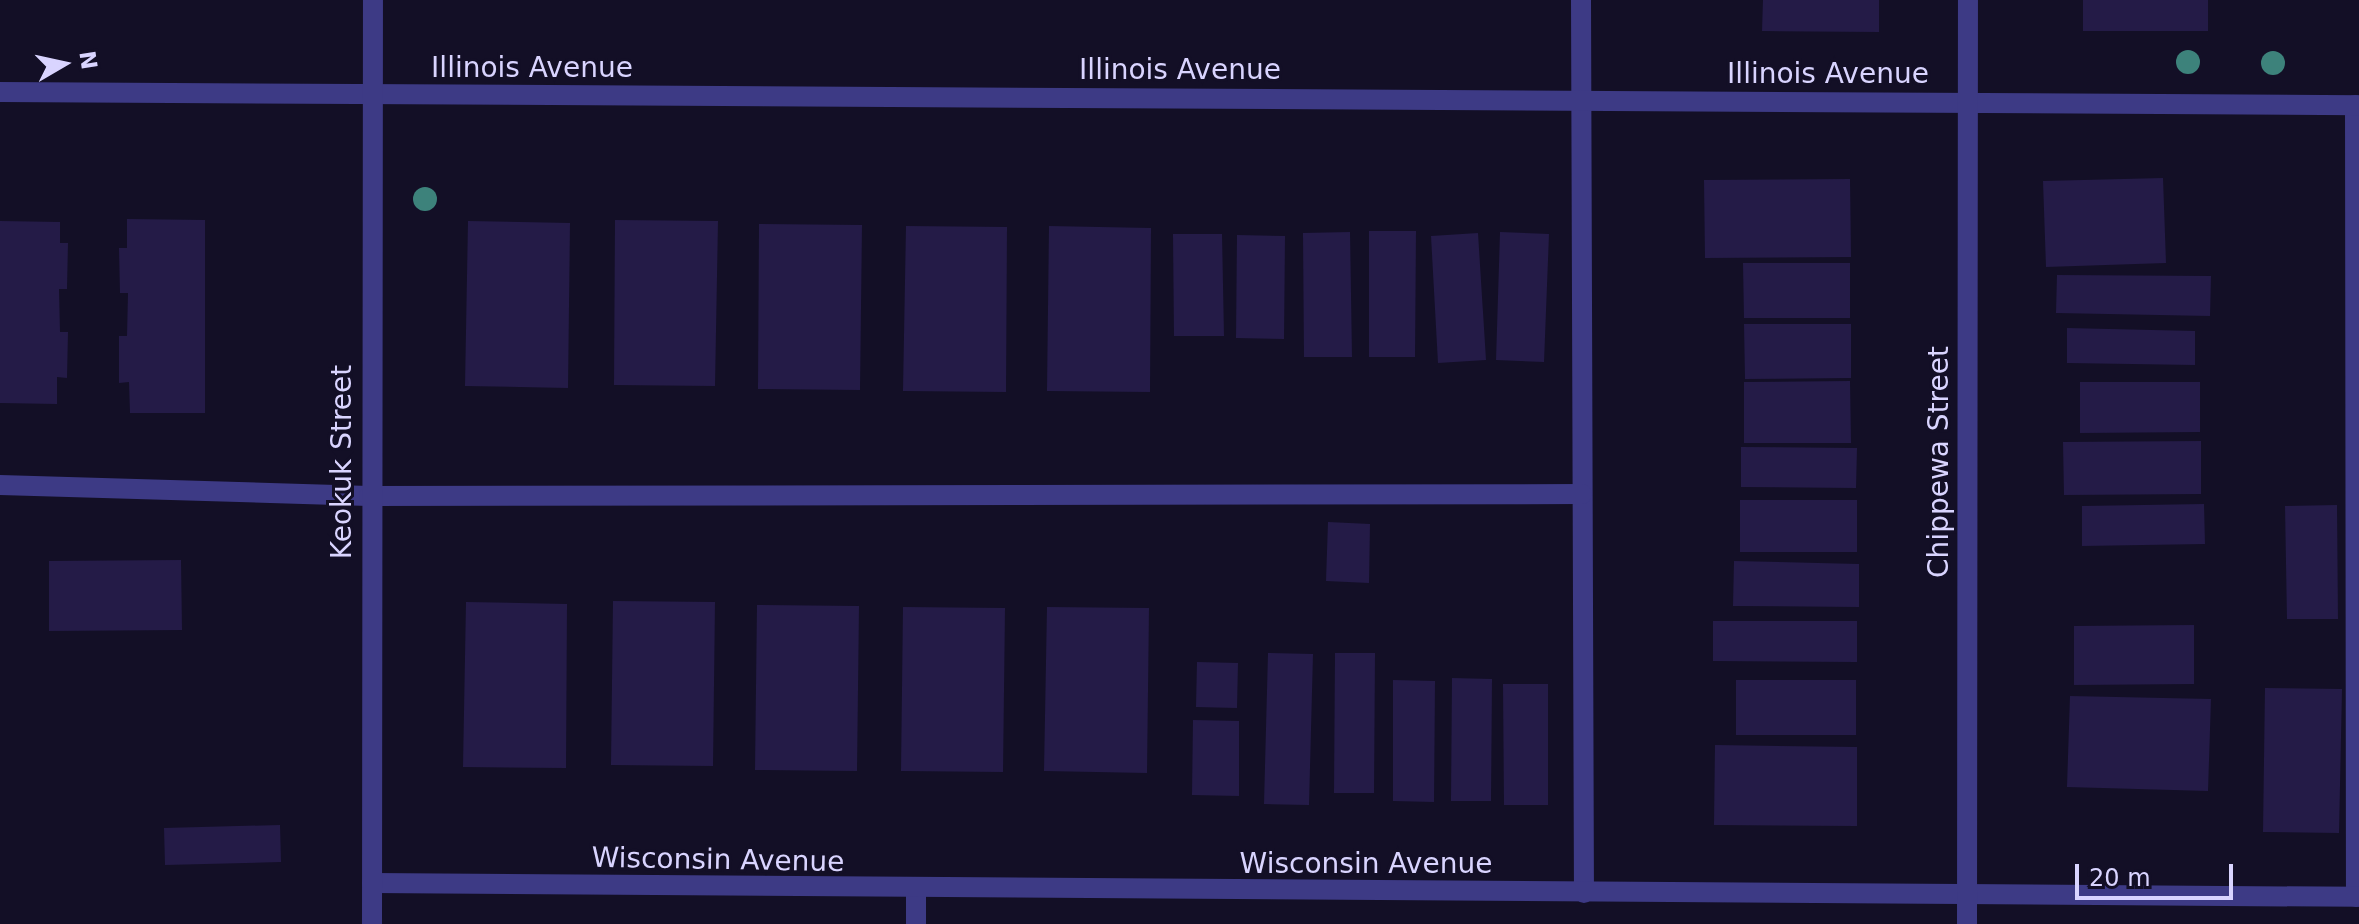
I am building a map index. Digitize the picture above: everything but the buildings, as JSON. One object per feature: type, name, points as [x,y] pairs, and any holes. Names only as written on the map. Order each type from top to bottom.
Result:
[{"type":"street","name":"Keokuk Street","points":[[372,924],[369,496],[375,95],[373,0]]},
{"type":"street","points":[[1581,0],[1584,893]]},
{"type":"street","name":"Chippewa Street","points":[[1967,924],[1968,0]]},
{"type":"street","name":"Illinois Avenue","points":[[0,92],[2357,105]]},
{"type":"street","points":[[2357,105],[2358,897]]},
{"type":"street","points":[[0,485],[369,496],[1582,494]]},
{"type":"street","name":"Wisconsin Avenue","points":[[372,883],[916,890],[2358,897]]},
{"type":"street","points":[[916,890],[916,924]]}]
